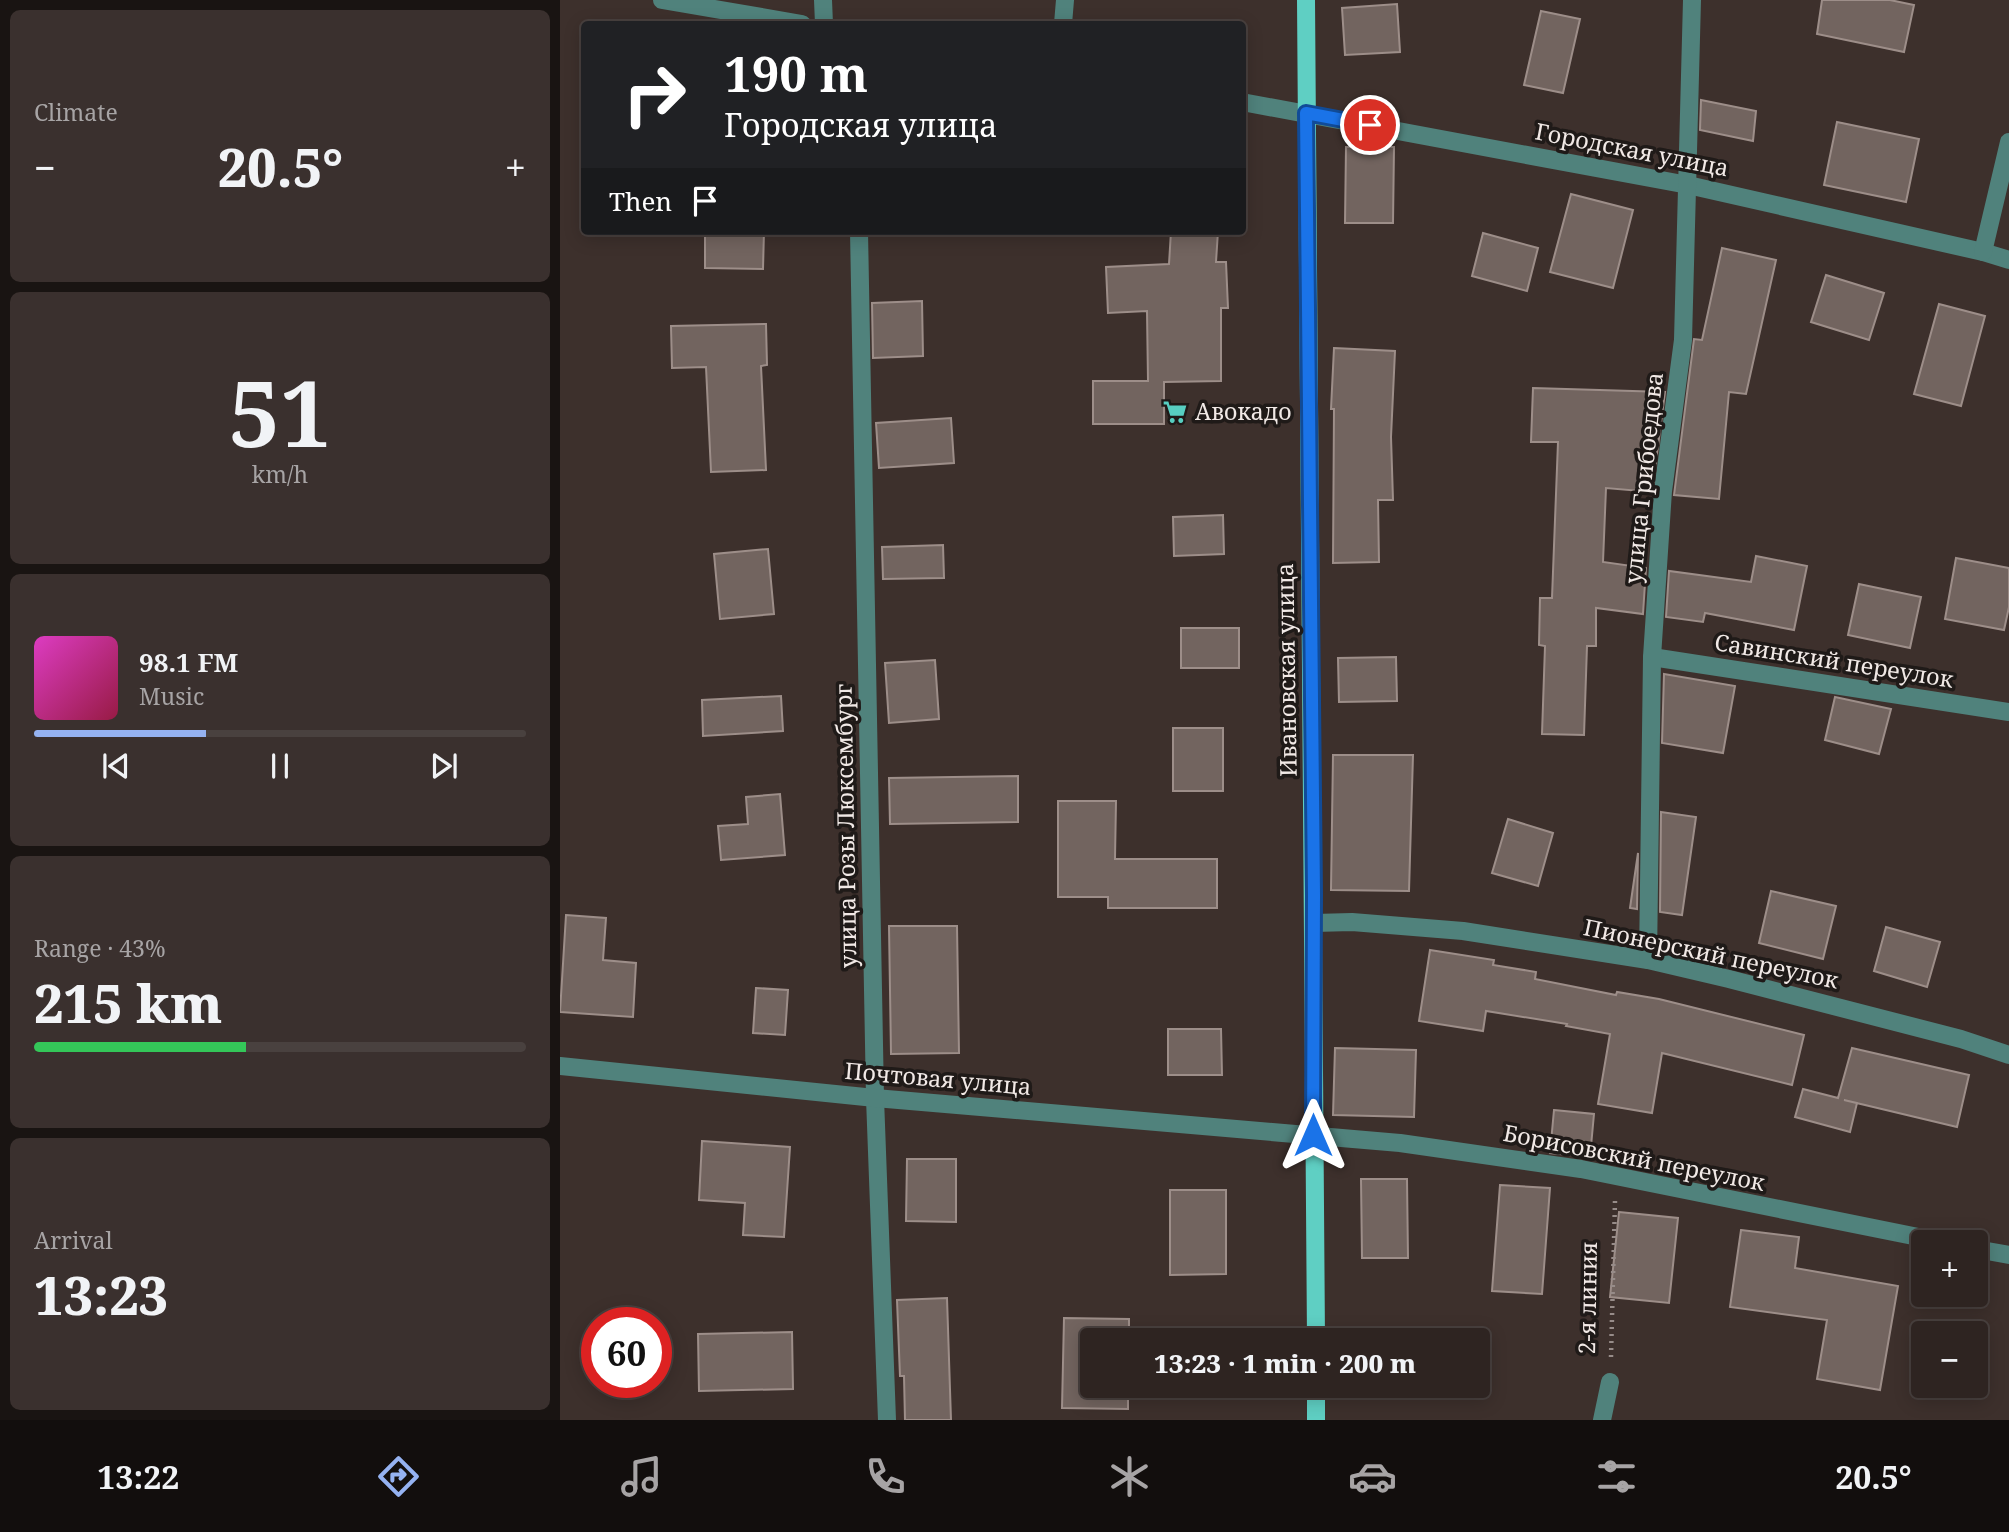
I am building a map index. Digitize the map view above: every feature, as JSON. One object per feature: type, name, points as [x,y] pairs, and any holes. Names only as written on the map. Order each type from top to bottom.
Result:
[{"type":"main road","name":"Ивановская улица","points":[[1306,0],[1316,1328]]},
{"type":"main road","points":[[1316,1398],[1316,1420]]},
{"type":"street","points":[[662,0],[784,21]]},
{"type":"street","points":[[823,0],[824,21]]},
{"type":"street","points":[[1062,21],[1065,0]]},
{"type":"street","name":"улица Грибоедова","points":[[1648,960],[1652,657],[1663,491],[1683,340],[1692,0]]},
{"type":"street","name":"Городская улица","points":[[1246,103],[1688,185],[2009,260]]},
{"type":"street","points":[[1983,252],[2009,142]]},
{"type":"street","name":"улица Розы Люксембург","points":[[859,235],[875,1098],[887,1420]]},
{"type":"street","name":"Савинский переулок","points":[[1652,657],[2009,712]]},
{"type":"street","name":"Пионерский переулок","points":[[1314,923],[1352,922],[1463,931],[1648,960],[1961,1039],[2009,1055]]},
{"type":"street","name":"Почтовая улица","points":[[560,1066],[875,1098],[1313,1135]]},
{"type":"street","name":"Борисовский переулок","points":[[1313,1135],[1401,1143],[1581,1169],[1911,1236]]},
{"type":"street","points":[[1988,1251],[2009,1255]]},
{"type":"street","name":"2-я линия","points":[[1602,1420],[1610,1382]]},
{"type":"path","name":"2-я линия","points":[[1610,1382],[1615,1176]]},
{"type":"building","points":[[1822,0],[1890,0],[1914,5],[1904,52],[1817,34]]},
{"type":"building","points":[[1397,4],[1400,52],[1345,55],[1342,8]]},
{"type":"building","points":[[1541,11],[1580,19],[1563,93],[1524,85]]},
{"type":"building","points":[[1701,100],[1756,111],[1753,141],[1700,130]]},
{"type":"building","points":[[1837,122],[1919,139],[1906,202],[1824,185]]},
{"type":"building","points":[[1346,147],[1394,147],[1393,223],[1345,223]]},
{"type":"building","points":[[1571,194],[1633,210],[1613,288],[1550,272]]},
{"type":"building","points":[[1483,233],[1538,248],[1527,291],[1472,276]]},
{"type":"building","points":[[705,235],[764,235],[763,269],[705,268]]},
{"type":"building","points":[[1171,235],[1218,235],[1216,262],[1226,262],[1228,308],[1221,308],[1221,381],[1164,382],[1164,424],[1093,424],[1093,381],[1148,381],[1147,311],[1108,313],[1106,267],[1169,264]]},
{"type":"building","points":[[1722,248],[1776,260],[1746,394],[1729,392],[1719,499],[1674,495],[1694,339],[1702,340]]},
{"type":"building","points":[[1826,275],[1884,293],[1869,340],[1811,322]]},
{"type":"building","points":[[922,301],[923,356],[873,358],[872,303]]},
{"type":"building","points":[[1939,304],[1985,316],[1961,406],[1914,394]]},
{"type":"building","points":[[766,324],[767,365],[761,366],[766,470],[711,472],[706,367],[672,368],[671,326]]},
{"type":"building","points":[[1334,348],[1395,351],[1391,437],[1393,500],[1378,500],[1379,562],[1333,563],[1334,409],[1331,409]]},
{"type":"building","points":[[1533,388],[1665,392],[1652,492],[1606,488],[1603,562],[1646,568],[1643,614],[1596,608],[1596,646],[1587,646],[1584,735],[1542,734],[1545,646],[1539,645],[1540,598],[1552,598],[1558,442],[1531,442]]},
{"type":"building","points":[[951,418],[954,463],[879,468],[876,423]]},
{"type":"building","points":[[1223,515],[1224,554],[1174,556],[1173,517]]},
{"type":"building","points":[[943,545],[944,578],[883,579],[882,547]]},
{"type":"building","points":[[768,549],[774,614],[720,619],[714,554]]},
{"type":"building","points":[[1756,556],[1807,566],[1794,630],[1705,613],[1703,622],[1666,617],[1669,571],[1751,582]]},
{"type":"building","points":[[1956,558],[2009,568],[2009,607],[2004,630],[1945,619]]},
{"type":"building","points":[[1859,584],[1921,597],[1910,648],[1848,635]]},
{"type":"building","points":[[1181,628],[1239,628],[1239,668],[1181,668]]},
{"type":"building","points":[[1396,657],[1397,701],[1339,702],[1338,658]]},
{"type":"building","points":[[935,660],[939,719],[889,723],[885,663]]},
{"type":"building","points":[[1664,674],[1735,686],[1723,753],[1662,743]]},
{"type":"building","points":[[781,696],[783,731],[703,736],[702,700]]},
{"type":"building","points":[[1835,697],[1891,709],[1879,754],[1825,740]]},
{"type":"building","points":[[1173,728],[1223,728],[1223,791],[1173,791]]},
{"type":"building","points":[[1333,755],[1413,755],[1409,891],[1331,890]]},
{"type":"building","points":[[1018,776],[1018,822],[890,824],[889,778]]},
{"type":"building","points":[[780,794],[785,855],[721,860],[718,826],[748,824],[746,797]]},
{"type":"building","points":[[1058,801],[1116,801],[1115,859],[1217,859],[1217,908],[1108,908],[1108,897],[1058,897]]},
{"type":"building","points":[[1661,812],[1696,817],[1682,915],[1660,912]]},
{"type":"building","points":[[1508,819],[1553,833],[1538,886],[1492,873]]},
{"type":"building","points":[[1638,853],[1637,909],[1630,908]]},
{"type":"building","points":[[1771,891],[1836,906],[1823,959],[1759,943]]},
{"type":"building","points":[[566,915],[606,918],[603,960],[636,963],[633,1017],[560,1012]]},
{"type":"building","points":[[889,926],[957,926],[959,1053],[891,1054]]},
{"type":"building","points":[[1886,927],[1940,942],[1927,987],[1874,971]]},
{"type":"building","points":[[1430,950],[1494,960],[1493,965],[1536,972],[1535,979],[1616,995],[1617,992],[1659,999],[1804,1035],[1792,1085],[1662,1053],[1652,1113],[1598,1104],[1610,1034],[1486,1011],[1483,1031],[1419,1021]]},
{"type":"building","points":[[756,988],[788,990],[785,1035],[753,1033]]},
{"type":"building","points":[[1168,1029],[1221,1029],[1222,1075],[1168,1075]]},
{"type":"building","points":[[1335,1048],[1416,1050],[1414,1117],[1333,1115]]},
{"type":"building","points":[[1852,1048],[1969,1075],[1957,1127],[1857,1103],[1850,1132],[1795,1117],[1803,1089],[1838,1098]]},
{"type":"building","points":[[1554,1110],[1594,1114],[1590,1157],[1550,1153]]},
{"type":"building","points":[[702,1141],[790,1147],[784,1237],[743,1235],[745,1203],[699,1200]]},
{"type":"building","points":[[907,1159],[956,1159],[956,1222],[906,1221]]},
{"type":"building","points":[[1361,1179],[1407,1179],[1408,1258],[1362,1258]]},
{"type":"building","points":[[1500,1185],[1550,1188],[1542,1294],[1492,1291]]},
{"type":"building","points":[[1170,1190],[1226,1190],[1226,1274],[1170,1275]]},
{"type":"building","points":[[1619,1212],[1678,1218],[1669,1303],[1610,1297]]},
{"type":"building","points":[[1741,1230],[1799,1237],[1795,1268],[1898,1286],[1880,1390],[1817,1379],[1827,1320],[1730,1307]]},
{"type":"building","points":[[947,1298],[951,1420],[905,1420],[897,1300]]},
{"type":"building","points":[[1064,1318],[1129,1319],[1129,1328],[1080,1328],[1080,1398],[1128,1398],[1128,1409],[1062,1408]]},
{"type":"building","points":[[792,1332],[793,1389],[699,1391],[698,1334]]},
{"type":"place","name":"Авокадо","points":[[1175,412]]},
{"type":"route","points":[[1313,1135],[1314,895],[1306,113],[1370,125]]}]
